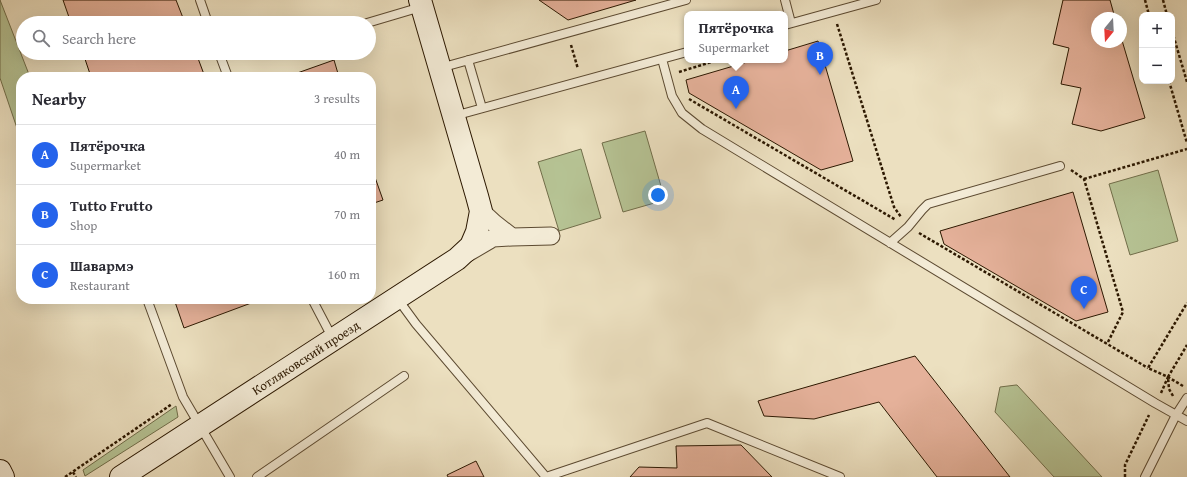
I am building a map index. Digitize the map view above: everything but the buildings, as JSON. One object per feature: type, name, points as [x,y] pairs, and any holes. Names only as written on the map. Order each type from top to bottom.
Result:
[{"type":"street","name":"Котляковский проезд","points":[[121,477],[457,259],[471,246],[477,232],[480,212],[421,3]]},
{"type":"street","points":[[480,212],[512,237]]},
{"type":"street","points":[[457,259],[493,238],[551,236]]},
{"type":"street","points":[[0,471],[2,477]]},
{"type":"lane","points":[[200,0],[206,16]]},
{"type":"lane","points":[[439,68],[686,0]]},
{"type":"lane","points":[[785,0],[786,11]]},
{"type":"lane","points":[[788,24],[876,0]]},
{"type":"lane","points":[[376,19],[421,3]]},
{"type":"lane","points":[[454,116],[684,53]]},
{"type":"lane","points":[[662,59],[672,96],[682,113],[702,130],[1187,421]]},
{"type":"lane","points":[[222,60],[226,72]]},
{"type":"lane","points":[[468,60],[482,108]]},
{"type":"lane","points":[[890,244],[908,227],[928,204],[1060,166]]},
{"type":"lane","points":[[397,298],[416,324],[546,477],[707,423],[840,477]]},
{"type":"lane","points":[[149,304],[183,397],[230,477]]},
{"type":"lane","points":[[315,304],[333,340]]},
{"type":"lane","points":[[257,477],[404,376]]},
{"type":"lane","points":[[1145,477],[1176,415],[1186,401]]},
{"type":"path","points":[[1145,0],[1148,12]]},
{"type":"path","points":[[1163,0],[1166,12]]},
{"type":"path","points":[[834,12],[894,207],[908,227]]},
{"type":"path","points":[[568,32],[581,81]]},
{"type":"path","points":[[1175,41],[1187,82]]},
{"type":"path","points":[[680,78],[679,72],[708,63]]},
{"type":"path","points":[[1170,84],[1187,142]]},
{"type":"path","points":[[686,97],[1148,368],[1187,389]]},
{"type":"path","points":[[1107,344],[1123,312],[1084,179],[1187,149]]},
{"type":"path","points":[[1148,368],[1187,303]]},
{"type":"path","points":[[1125,477],[1125,465],[1145,421],[1187,345]]},
{"type":"path","points":[[1168,378],[1169,389],[1174,397],[1186,401]]},
{"type":"path","points":[[65,477],[183,397]]},
{"type":"path","points":[[73,472],[76,477]]},
{"type":"green space","points":[[0,0],[16,41],[16,60],[23,60],[28,72],[16,72],[16,125],[0,78]]},
{"type":"green space","points":[[645,131],[665,200],[623,212],[602,143]]},
{"type":"green space","points":[[581,149],[601,218],[559,231],[538,162]]},
{"type":"green space","points":[[1158,170],[1178,241],[1130,255],[1109,184]]},
{"type":"green space","points":[[1017,385],[1102,477],[1054,477],[995,412],[1000,387]]},
{"type":"green space","points":[[176,406],[178,417],[85,476],[83,470]]},
{"type":"place","name":"Tutto Frutto","points":[[820,75]]},
{"type":"place","name":"Пятёрочка","points":[[736,109]]},
{"type":"place","name":"Шавармэ","points":[[1084,309]]}]
